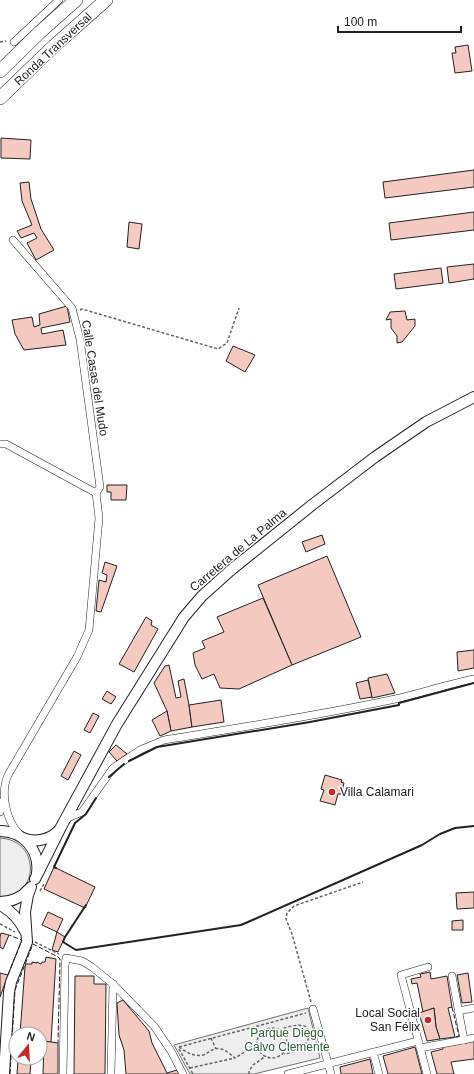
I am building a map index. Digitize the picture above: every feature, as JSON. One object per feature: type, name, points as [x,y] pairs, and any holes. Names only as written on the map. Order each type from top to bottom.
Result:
[{"type":"highway","name":"Ronda Transversal","points":[[0,71],[76,0]]},
{"type":"highway","name":"Ronda Transversal","points":[[0,98],[54,46],[106,0]]},
{"type":"main road","name":"Carretera de La Palma","points":[[33,883],[60,828],[121,718],[184,617],[202,596],[231,570],[375,457],[426,422],[474,397]]},
{"type":"main road","name":"Carretera de La Palma","points":[[0,831],[9,832],[32,841],[38,841],[53,835],[60,828]]},
{"type":"main road","points":[[4,1074],[3,1027],[11,982],[29,938],[25,912],[28,895],[37,869],[35,854],[30,845],[20,836]]},
{"type":"main road","points":[[0,904],[16,899],[24,894],[33,883]]},
{"type":"main road","points":[[0,904],[19,920],[29,938]]},
{"type":"street","points":[[14,42],[59,0]]},
{"type":"street","name":"Calle Casas del Mudo","points":[[4,797],[3,785],[5,779],[77,657],[89,630],[100,518],[96,493],[100,487],[80,338],[74,313],[72,308],[12,240]]},
{"type":"street","points":[[0,444],[6,444],[96,493]]},
{"type":"street","points":[[65,819],[82,812],[113,768],[140,750],[164,740],[324,713],[402,698],[474,679]]},
{"type":"street","points":[[0,812],[4,797]]},
{"type":"street","points":[[4,797],[9,820],[20,836]]},
{"type":"street","points":[[63,1074],[64,966],[66,958],[82,960],[113,984],[154,1026],[171,1051],[182,1074]]},
{"type":"street","points":[[427,1074],[401,974],[428,967]]},
{"type":"street","points":[[452,976],[464,1040]]},
{"type":"street","points":[[111,1074],[113,984]]},
{"type":"street","points":[[458,1011],[474,1008]]},
{"type":"street","points":[[313,1010],[330,1074]]},
{"type":"street","points":[[288,1074],[373,1052],[419,1044],[474,1038]]},
{"type":"street","points":[[373,1052],[379,1074]]},
{"type":"path","points":[[74,313],[82,309],[218,349],[227,343],[239,308]]},
{"type":"path","points":[[178,1047],[313,1010],[292,934],[286,919],[287,913],[294,906],[363,882]]},
{"type":"path","points":[[29,938],[66,958]]},
{"type":"path","points":[[278,1030],[290,1026],[304,1025],[307,1027],[309,1036],[305,1044],[300,1049],[282,1054]]},
{"type":"path","points":[[270,1028],[278,1030],[286,1037],[286,1049],[278,1057],[273,1058],[266,1056],[259,1051],[257,1047],[258,1036],[270,1028]]},
{"type":"path","points":[[211,1038],[216,1049]]},
{"type":"path","points":[[190,1068],[235,1058],[248,1050],[257,1041]]},
{"type":"path","points":[[178,1047],[196,1056],[204,1055],[212,1049],[221,1049],[235,1058]]},
{"type":"path","points":[[178,1047],[193,1074]]},
{"type":"path","points":[[249,1074],[249,1071],[253,1065],[266,1056]]},
{"type":"green space","points":[[0,838],[13,841],[23,848],[29,858],[30,869],[28,879],[23,888],[13,895],[0,897]]},
{"type":"green space","name":"Parque Diego Calvo Clemente","points":[[308,1008],[320,1058],[254,1074],[190,1074],[174,1045]]},
{"type":"building","points":[[468,45],[472,71],[455,73],[452,53],[456,53],[455,47]]},
{"type":"building","points":[[1,138],[31,140],[30,159],[1,158]]},
{"type":"building","points":[[474,170],[474,187],[385,198],[383,182]]},
{"type":"building","points":[[29,182],[31,199],[41,229],[54,250],[36,260],[27,243],[37,238],[34,233],[21,238],[17,231],[32,225],[22,201],[20,183]]},
{"type":"building","points":[[474,212],[474,230],[391,240],[389,223]]},
{"type":"building","points":[[129,222],[142,224],[139,249],[127,247]]},
{"type":"building","points":[[474,264],[474,279],[449,283],[447,267]]},
{"type":"building","points":[[441,268],[443,283],[396,289],[394,274]]},
{"type":"building","points":[[67,306],[70,322],[41,328],[42,334],[63,330],[66,345],[24,350],[15,334],[12,320],[32,317],[34,327],[40,325],[39,314]]},
{"type":"building","points":[[405,311],[407,320],[415,319],[415,326],[402,342],[397,343],[397,336],[391,328],[391,319],[386,320],[390,312]]},
{"type":"building","points":[[233,346],[255,355],[245,372],[226,361]]},
{"type":"building","points":[[107,485],[127,485],[126,500],[111,500],[111,492],[107,492]]},
{"type":"building","points":[[322,535],[325,544],[306,552],[302,542]]},
{"type":"building","points":[[327,556],[361,637],[292,665],[258,585]]},
{"type":"building","points":[[105,562],[117,566],[101,612],[96,611],[99,580],[106,582],[107,575],[102,573]]},
{"type":"building","points":[[263,598],[292,665],[239,689],[220,688],[214,674],[202,679],[195,665],[193,653],[205,648],[202,641],[224,632],[217,617]]},
{"type":"building","points":[[146,617],[152,621],[151,625],[158,629],[134,672],[119,664]]},
{"type":"building","points":[[474,650],[474,668],[458,671],[457,652]]},
{"type":"building","points":[[169,665],[176,698],[181,697],[178,681],[184,679],[192,727],[171,731],[167,711],[154,683],[165,666]]},
{"type":"building","points":[[387,674],[395,693],[372,698],[368,678]]},
{"type":"building","points":[[368,680],[372,697],[360,699],[356,683]]},
{"type":"building","points":[[107,691],[116,697],[111,704],[102,699]]},
{"type":"building","points":[[221,700],[224,722],[192,727],[189,705]]},
{"type":"building","points":[[167,711],[171,731],[160,736],[152,720]]},
{"type":"building","points":[[93,713],[99,716],[90,733],[84,730]]},
{"type":"building","points":[[116,745],[127,754],[117,761],[109,752]]},
{"type":"building","points":[[74,751],[81,755],[68,780],[61,776]]},
{"type":"building","name":"Villa Calamari","points":[[325,775],[342,780],[341,782],[344,783],[341,794],[338,794],[335,805],[320,801],[324,790],[321,789]]},
{"type":"building","points":[[54,867],[95,887],[85,908],[44,889]]},
{"type":"building","points":[[474,892],[474,908],[457,909],[456,893]]},
{"type":"building","points":[[48,912],[63,919],[57,932],[42,925]]},
{"type":"building","points":[[463,920],[463,930],[452,930],[452,921]]},
{"type":"building","points":[[57,932],[65,937],[58,952],[52,950]]},
{"type":"building","points":[[1,933],[9,935],[3,949],[0,947]]},
{"type":"building","points":[[46,957],[56,959],[51,1042],[48,1042],[48,1026],[21,1026],[26,964],[37,962],[41,964],[42,962],[45,962]]},
{"type":"building","points":[[430,972],[431,979],[447,976],[452,1007],[448,1008],[455,1037],[440,1039],[436,1027],[434,1008],[423,1012],[417,983],[412,984],[411,979],[421,977],[420,974]]},
{"type":"building","points":[[0,973],[8,975],[0,997]]},
{"type":"building","points":[[468,973],[472,1002],[462,1003],[457,975]]},
{"type":"building","points":[[75,976],[94,976],[94,984],[106,984],[105,1074],[74,1074]]},
{"type":"building","points":[[123,1000],[149,1031],[152,1043],[167,1073],[177,1070],[179,1074],[126,1074],[124,1050],[119,1035],[117,1003]]},
{"type":"building","name":"Local Social San Félix","points":[[434,1008],[436,1027],[440,1039],[427,1041],[419,1013]]},
{"type":"building","points":[[474,1040],[474,1059],[451,1062],[454,1074],[437,1074],[431,1052],[443,1049],[443,1046]]},
{"type":"building","points":[[48,1042],[58,1043],[58,1074],[43,1074],[43,1066],[48,1066]]},
{"type":"building","points":[[415,1047],[422,1074],[388,1074],[383,1056]]},
{"type":"building","points":[[370,1059],[373,1074],[341,1074],[340,1067]]},
{"type":"building","points":[[18,1066],[31,1066],[30,1074],[17,1074]]},
{"type":"fence","points":[[8,975],[22,940],[9,935]]},
{"type":"fence","points":[[10,1074],[15,990],[33,944],[60,959],[58,1043]]},
{"type":"fence","points":[[452,1007],[459,1036],[455,1037]]},
{"type":"wall","points":[[129,761],[157,747],[310,722],[399,705],[399,703],[474,683]]},
{"type":"wall","points":[[109,777],[124,764]]},
{"type":"wall","points":[[56,868],[54,867],[75,823],[86,814],[96,798]]},
{"type":"wall","points":[[86,905],[63,942],[76,950],[241,925],[422,845],[440,834],[455,828],[474,826]]},
{"type":"place","name":"Villa Calamari","points":[[332,792]]},
{"type":"place","name":"Local Social San Félix","points":[[428,1020]]}]
